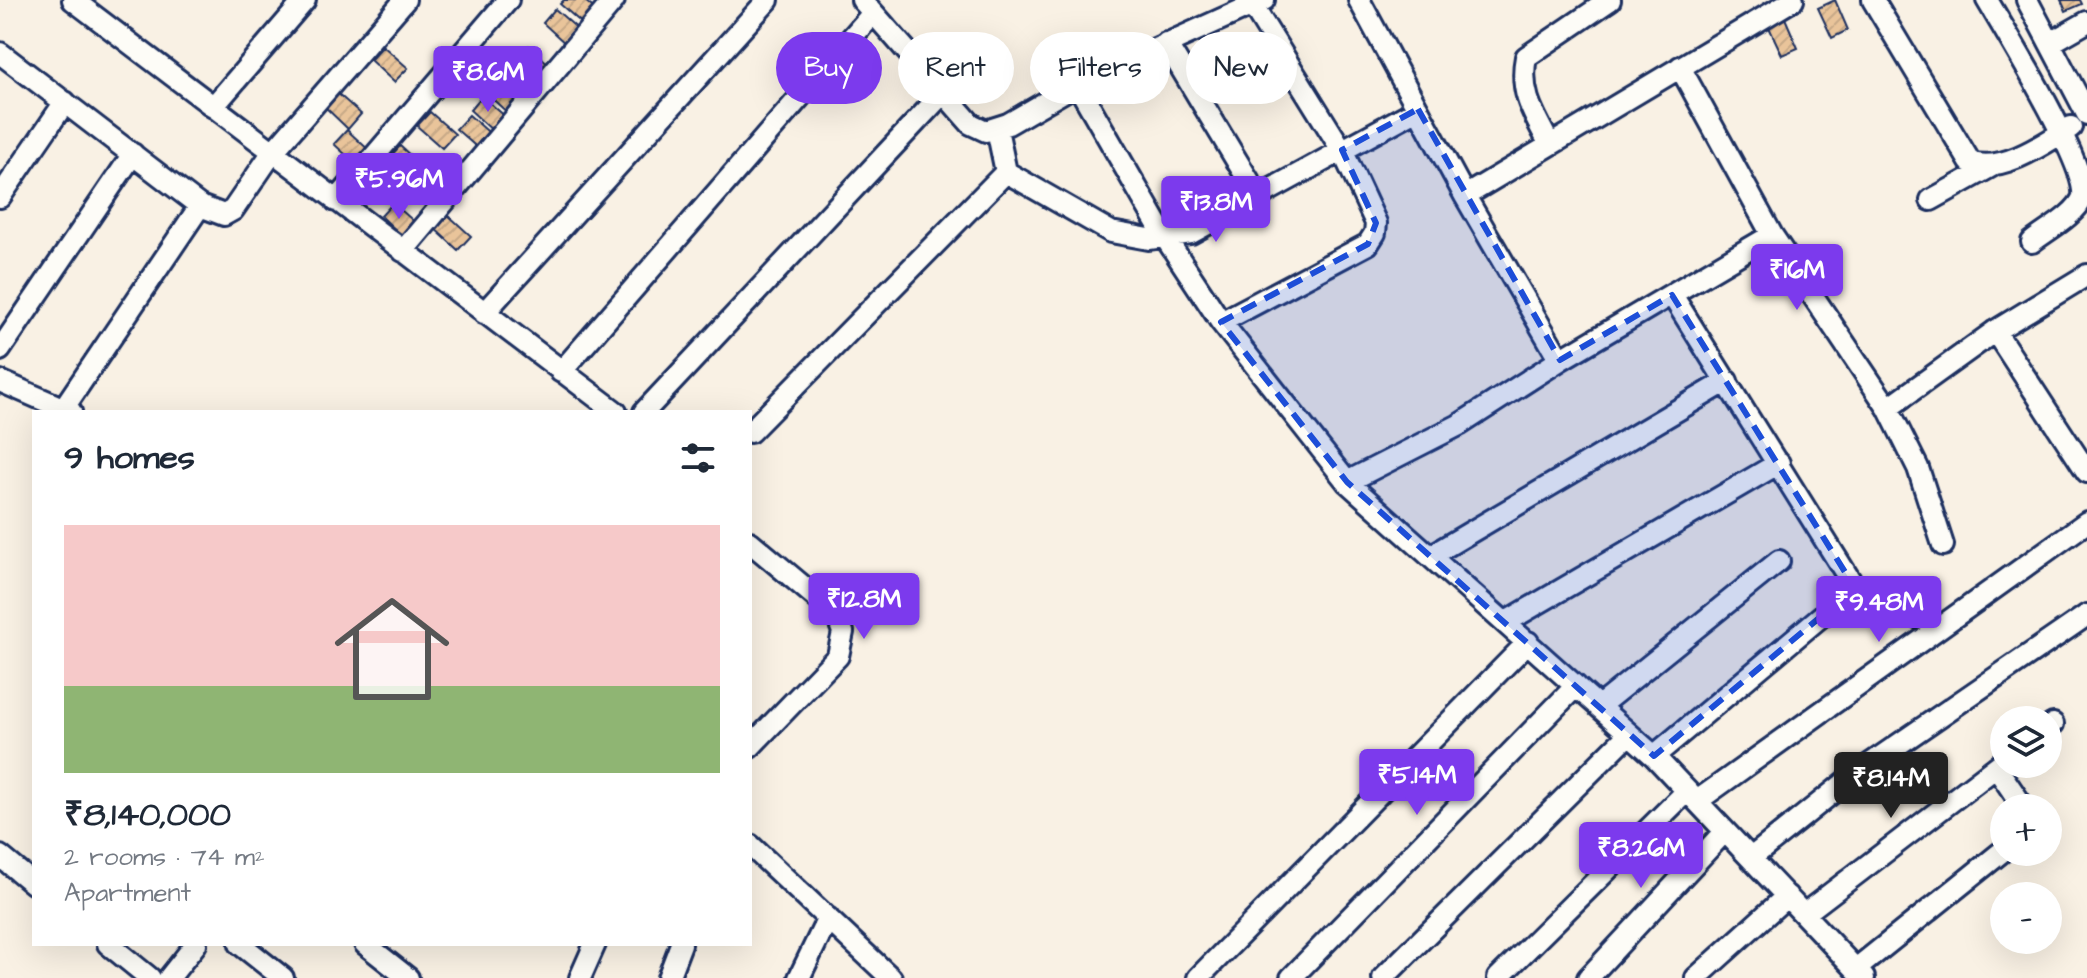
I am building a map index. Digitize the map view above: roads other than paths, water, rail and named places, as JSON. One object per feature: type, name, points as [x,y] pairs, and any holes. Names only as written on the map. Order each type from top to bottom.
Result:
[{"type":"street","points":[[213,107],[305,0]]},
{"type":"street","points":[[0,53],[200,206],[224,215],[233,210],[272,153],[405,0]]},
{"type":"street","points":[[336,201],[508,0]]},
{"type":"street","points":[[403,251],[614,0]]},
{"type":"street","points":[[484,313],[768,0]]},
{"type":"street","points":[[1359,0],[1465,196],[1560,360]]},
{"type":"street","points":[[1549,143],[1527,104],[1521,80],[1526,57],[1610,0]]},
{"type":"street","points":[[1465,196],[1549,143],[1793,0]]},
{"type":"street","points":[[1873,0],[1970,162],[1992,166]]},
{"type":"street","points":[[1987,0],[2074,124]]},
{"type":"street","points":[[2027,0],[2052,42],[2074,124],[2084,195],[2078,206],[2032,242]]},
{"type":"street","points":[[81,2],[272,153],[613,410]]},
{"type":"street","points":[[1170,41],[1258,2],[1342,150],[1376,223],[1375,233],[1368,244],[1221,322]]},
{"type":"street","points":[[561,372],[868,6],[898,40]]},
{"type":"street","points":[[2052,42],[2087,22]]},
{"type":"street","points":[[1170,50],[1258,196]]},
{"type":"street","points":[[1680,67],[1772,235],[1888,408],[1918,468],[1943,545]]},
{"type":"street","points":[[0,197],[65,102]]},
{"type":"street","points":[[646,410],[933,104]]},
{"type":"street","points":[[955,104],[979,129],[997,129],[1041,104]]},
{"type":"street","points":[[1089,104],[1165,237],[1221,322],[1347,482],[1654,756],[1860,974],[1990,862]]},
{"type":"street","points":[[997,129],[1006,172],[1111,232],[1149,239],[1191,233],[1418,109]]},
{"type":"street","points":[[1931,200],[2074,124]]},
{"type":"street","points":[[0,350],[133,154]]},
{"type":"street","points":[[752,430],[1006,172]]},
{"type":"street","points":[[0,381],[67,410],[200,206]]},
{"type":"street","points":[[1347,482],[1459,425],[1560,360],[1772,235]]},
{"type":"street","points":[[1888,408],[1995,331],[2087,275]]},
{"type":"street","points":[[1672,295],[1855,588],[1939,627]]},
{"type":"street","points":[[1995,331],[2087,472]]},
{"type":"street","points":[[1432,555],[1727,381]]},
{"type":"street","points":[[1506,622],[1779,463]]},
{"type":"street","points":[[1498,978],[1692,796],[2087,522]]},
{"type":"street","points":[[752,544],[836,614],[843,632],[838,656],[752,745]]},
{"type":"street","points":[[1599,706],[1779,561]]},
{"type":"street","points":[[1654,756],[1855,588]]},
{"type":"street","points":[[1751,858],[1857,773],[2087,615]]},
{"type":"street","points":[[1198,978],[1528,642]]},
{"type":"street","points":[[1291,978],[1576,686]]},
{"type":"street","points":[[1383,978],[1629,734]]},
{"type":"street","points":[[1804,914],[1990,772]]},
{"type":"street","points":[[1588,978],[1725,831]]},
{"type":"street","points":[[752,847],[891,978]]},
{"type":"street","points":[[0,856],[32,882]]},
{"type":"street","points":[[1696,978],[1787,896]]},
{"type":"street","points":[[799,978],[828,918]]},
{"type":"street","points":[[110,946],[150,978]]},
{"type":"street","points":[[179,973],[195,946]]},
{"type":"street","points":[[243,946],[283,978]]},
{"type":"street","points":[[368,946],[408,978]]},
{"type":"street","points":[[580,978],[594,946]]},
{"type":"street","points":[[668,978],[680,946]]}]
